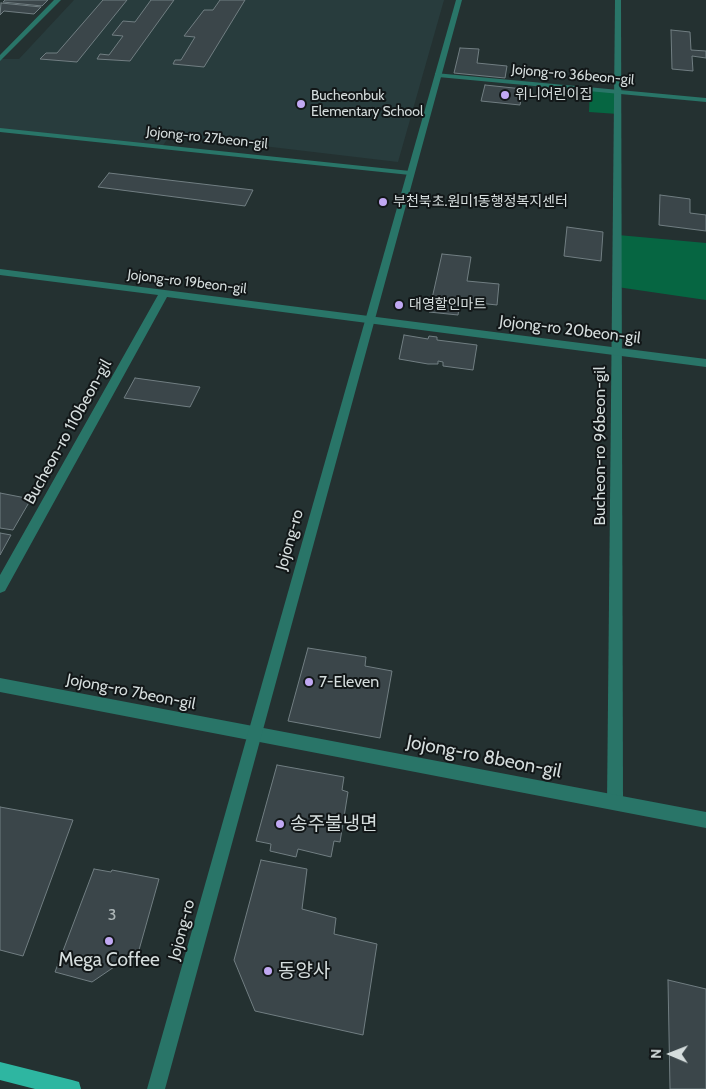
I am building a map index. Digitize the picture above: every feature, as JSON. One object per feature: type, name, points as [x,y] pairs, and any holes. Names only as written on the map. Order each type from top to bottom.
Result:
[{"type":"main road","points":[[0,1071],[72,1089]]},
{"type":"street","points":[[0,60],[58,0]]},
{"type":"street","name":"Jojong-ro","points":[[156,1089],[459,0]]},
{"type":"street","name":"Bucheon-ro 96beon-gil","points":[[615,802],[618,0]]},
{"type":"street","points":[[0,47],[11,48]]},
{"type":"street","name":"Jojong-ro 36beon-gil","points":[[438,75],[706,100]]},
{"type":"street","name":"Jojong-ro 27beon-gil","points":[[0,130],[410,173]]},
{"type":"street","name":"Jojong-ro 19beon-gil","points":[[0,272],[370,319]]},
{"type":"street","name":"Bucheon-ro 110beon-gil","points":[[0,587],[164,293]]},
{"type":"street","name":"Jojong-ro 20beon-gil","points":[[370,319],[706,363]]},
{"type":"street","name":"Jojong-ro 7beon-gil","points":[[0,685],[255,733]]},
{"type":"street","name":"Jojong-ro 8beon-gil","points":[[255,733],[706,820]]},
{"type":"shaded area","name":"Bucheonbuk Elementary School","points":[[74,0],[444,0],[398,162],[170,135],[162,147],[0,130],[0,59],[19,59]]},
{"type":"green space","points":[[590,89],[618,91],[618,114],[589,112]]},
{"type":"green space","points":[[618,235],[706,243],[706,300],[617,287]]},
{"type":"building","points":[[5,0],[48,0],[42,6],[3,2]]},
{"type":"building","points":[[103,0],[127,0],[77,62],[40,59],[46,53],[57,53]]},
{"type":"building","points":[[151,0],[174,0],[130,61],[97,59],[100,54],[109,55],[123,36],[112,35],[123,21],[135,22]]},
{"type":"building","points":[[220,0],[245,0],[204,67],[173,64],[175,60],[181,60],[195,37],[184,36],[204,10],[213,10]]},
{"type":"building","points":[[1,3],[41,7],[34,14],[4,11],[0,15]]},
{"type":"building","points":[[671,30],[690,32],[691,50],[706,51],[706,58],[692,56],[693,71],[672,69]]},
{"type":"building","points":[[460,48],[479,49],[477,63],[507,66],[505,78],[454,73]]},
{"type":"building","points":[[485,85],[523,89],[520,105],[481,101]]},
{"type":"building","points":[[109,173],[253,190],[245,206],[98,187]]},
{"type":"building","points":[[660,195],[690,199],[690,213],[706,215],[706,231],[659,225]]},
{"type":"building","points":[[567,227],[603,232],[601,261],[564,256]]},
{"type":"building","points":[[442,254],[471,257],[467,281],[499,284],[497,305],[460,301],[458,315],[429,312]]},
{"type":"building","points":[[404,335],[428,339],[429,336],[437,337],[437,340],[477,345],[473,370],[443,366],[443,362],[438,361],[438,364],[428,364],[399,359]]},
{"type":"building","points":[[135,378],[200,387],[190,407],[124,398]]},
{"type":"building","points":[[0,493],[31,499],[13,530],[0,528]]},
{"type":"building","points":[[0,533],[11,535],[0,555]]},
{"type":"building","points":[[308,648],[366,657],[365,666],[392,671],[380,738],[288,721]]},
{"type":"building","points":[[277,765],[344,777],[342,790],[348,792],[340,842],[334,841],[331,857],[298,849],[296,857],[270,851],[271,844],[256,841]]},
{"type":"building","points":[[0,807],[73,820],[23,956],[0,950]]},
{"type":"building","points":[[261,860],[307,869],[302,909],[336,918],[334,934],[377,944],[363,1035],[255,1011],[234,960]]},
{"type":"building","points":[[94,869],[111,872],[112,870],[159,879],[139,950],[92,982],[55,972]]},
{"type":"building","points":[[668,980],[706,989],[706,1089],[670,1089]]},
{"type":"place","name":"위니어린이집","points":[[505,95]]},
{"type":"place","name":"Bucheonbuk Elementary School","points":[[301,104]]},
{"type":"place","name":"부천북초.원미1동행정복지센터","points":[[383,202]]},
{"type":"place","name":"대영할인마트","points":[[399,305]]},
{"type":"place","name":"7-Eleven","points":[[309,682]]},
{"type":"place","name":"송주불냉면","points":[[280,824]]},
{"type":"place","name":"Mega Coffee","points":[[109,941]]},
{"type":"place","name":"동양사","points":[[268,971]]}]
